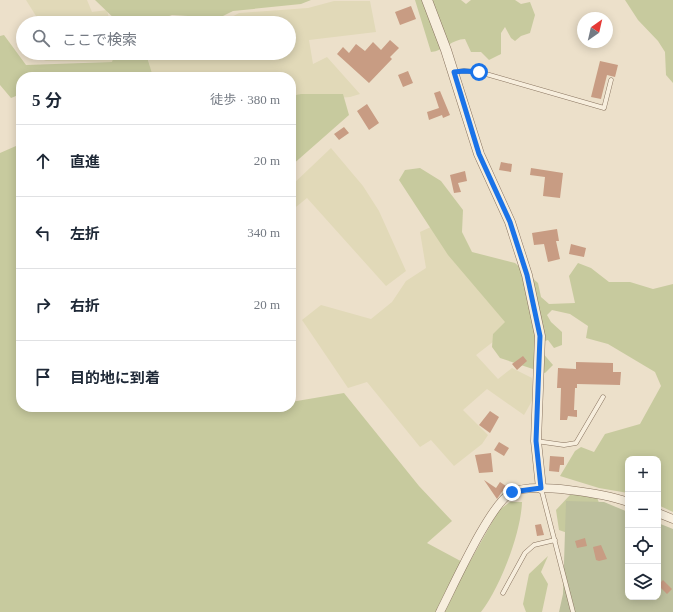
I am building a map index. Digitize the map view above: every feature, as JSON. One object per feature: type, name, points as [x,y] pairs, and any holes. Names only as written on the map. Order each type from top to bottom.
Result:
[{"type":"street","points":[[427,0],[454,72],[479,154],[510,222],[527,275],[540,336],[536,441],[541,488]]},
{"type":"street","points":[[440,612],[481,534],[506,497],[512,492],[541,488],[606,495],[625,501]]},
{"type":"street","points":[[661,514],[673,519]]},
{"type":"lane","points":[[454,72],[479,72],[604,108],[611,80]]},
{"type":"lane","points":[[536,441],[564,445],[576,443],[603,397]]},
{"type":"lane","points":[[541,488],[573,612]]},
{"type":"lane","points":[[503,593],[525,552],[534,545],[555,540]]},
{"type":"lane","points":[[572,606],[577,612]]},
{"type":"shaded area","points":[[26,0],[87,0],[92,12],[107,10],[108,16],[36,16]]},
{"type":"shaded area","points":[[334,1],[370,1],[376,32],[309,40],[313,64],[327,57],[360,94],[350,97],[296,102],[296,72],[151,72],[148,60],[296,60],[296,16],[233,16],[239,13],[308,8]]},
{"type":"shaded area","points":[[44,60],[115,60],[114,62]]},
{"type":"shaded area","points":[[331,148],[363,186],[379,211],[406,271],[386,286],[307,198],[296,207],[296,181]]},
{"type":"shaded area","points":[[433,226],[516,324],[476,355],[498,379],[512,368],[532,378],[532,401],[524,415],[487,389],[463,410],[488,435],[482,444],[454,466],[431,440],[420,447],[367,382],[348,388],[302,320],[321,305],[371,319],[392,302],[406,281],[426,268],[420,232]]},
{"type":"green space","points":[[95,0],[311,0],[301,4],[233,11],[223,16],[112,16]]},
{"type":"green space","points":[[415,0],[461,0],[466,4],[471,0],[515,0],[521,4],[530,2],[535,15],[530,33],[521,36],[515,41],[511,38],[505,27],[501,33],[501,54],[489,60],[481,52],[471,52],[465,39],[456,41],[440,50],[431,52]]},
{"type":"green space","points":[[625,0],[673,0],[673,83],[666,75],[665,52],[658,41],[638,20]]},
{"type":"green space","points":[[4,35],[16,51],[16,60],[22,60],[26,65],[112,62],[113,60],[148,60],[152,72],[16,72],[16,96],[11,98],[0,85],[0,36]]},
{"type":"green space","points":[[343,94],[349,115],[296,162],[296,95]]},
{"type":"green space","points":[[16,146],[16,412],[296,412],[296,401],[344,393],[419,486],[452,521],[427,543],[468,565],[499,510],[510,502],[522,502],[521,515],[514,544],[502,575],[481,612],[0,612],[0,153]]},
{"type":"green space","points":[[420,168],[441,181],[463,210],[462,232],[472,252],[515,263],[538,283],[541,297],[549,304],[575,303],[569,276],[578,263],[591,268],[609,282],[630,282],[653,289],[673,284],[673,512],[661,506],[661,456],[625,456],[625,492],[599,488],[560,476],[575,451],[581,447],[594,452],[605,434],[640,424],[661,386],[655,372],[608,344],[586,338],[588,326],[570,314],[552,310],[547,315],[551,322],[562,332],[562,345],[554,348],[548,340],[535,344],[553,365],[545,373],[500,358],[492,347],[493,334],[505,322],[448,255],[399,180],[405,170]]},
{"type":"green space","points":[[581,494],[597,497],[603,515],[573,535],[559,530],[556,510],[570,495]]},
{"type":"green space","points":[[566,501],[604,502],[625,511],[625,600],[661,600],[661,524],[673,529],[673,612],[559,612],[563,594]]},
{"type":"green space","points":[[548,556],[541,572],[548,584],[542,612],[526,612],[523,604],[529,574]]},
{"type":"building","points":[[411,6],[416,19],[400,25],[395,12]]},
{"type":"building","points":[[390,40],[399,48],[390,57],[392,59],[369,83],[337,54],[343,47],[349,53],[356,44],[365,51],[373,42],[381,50]]},
{"type":"building","points":[[600,61],[618,65],[615,77],[607,75],[601,99],[591,97]]},
{"type":"building","points":[[408,71],[413,83],[403,87],[398,75]]},
{"type":"building","points":[[440,91],[450,115],[443,118],[442,115],[429,120],[427,112],[439,108],[434,93]]},
{"type":"building","points":[[367,104],[379,123],[369,130],[357,111]]},
{"type":"building","points":[[344,127],[349,133],[339,140],[334,134]]},
{"type":"building","points":[[501,162],[512,164],[511,172],[499,170]]},
{"type":"building","points":[[531,168],[563,173],[560,198],[543,196],[545,177],[530,175]]},
{"type":"building","points":[[465,171],[467,181],[458,183],[461,192],[454,193],[450,175]]},
{"type":"building","points":[[557,229],[559,241],[556,241],[560,259],[548,262],[544,244],[534,245],[532,233]]},
{"type":"building","points":[[571,244],[586,248],[584,257],[569,254]]},
{"type":"building","points":[[523,356],[527,361],[517,370],[512,364]]},
{"type":"building","points":[[576,362],[613,363],[613,372],[621,372],[620,385],[577,384],[577,388],[575,388],[574,410],[577,410],[577,417],[568,416],[567,420],[560,420],[561,388],[557,388],[558,368],[576,369]]},
{"type":"building","points":[[490,411],[499,417],[490,433],[479,425]]},
{"type":"building","points":[[499,442],[509,448],[504,456],[494,450]]},
{"type":"building","points":[[491,453],[493,472],[479,473],[475,455]]},
{"type":"building","points":[[550,456],[564,457],[564,465],[560,465],[559,472],[549,471]]},
{"type":"building","points":[[484,480],[496,488],[500,482],[506,486],[497,499]]},
{"type":"building","points":[[541,524],[544,535],[537,536],[535,525]]},
{"type":"building","points":[[585,538],[587,546],[577,548],[575,541]]},
{"type":"building","points":[[601,545],[607,559],[599,561],[596,560],[593,547]]},
{"type":"building","points":[[663,580],[672,589],[667,594],[661,588],[661,582]]},
{"type":"route","points":[[479,72],[454,72],[479,154],[510,222],[527,275],[540,336],[536,441],[541,488],[512,492]]}]
